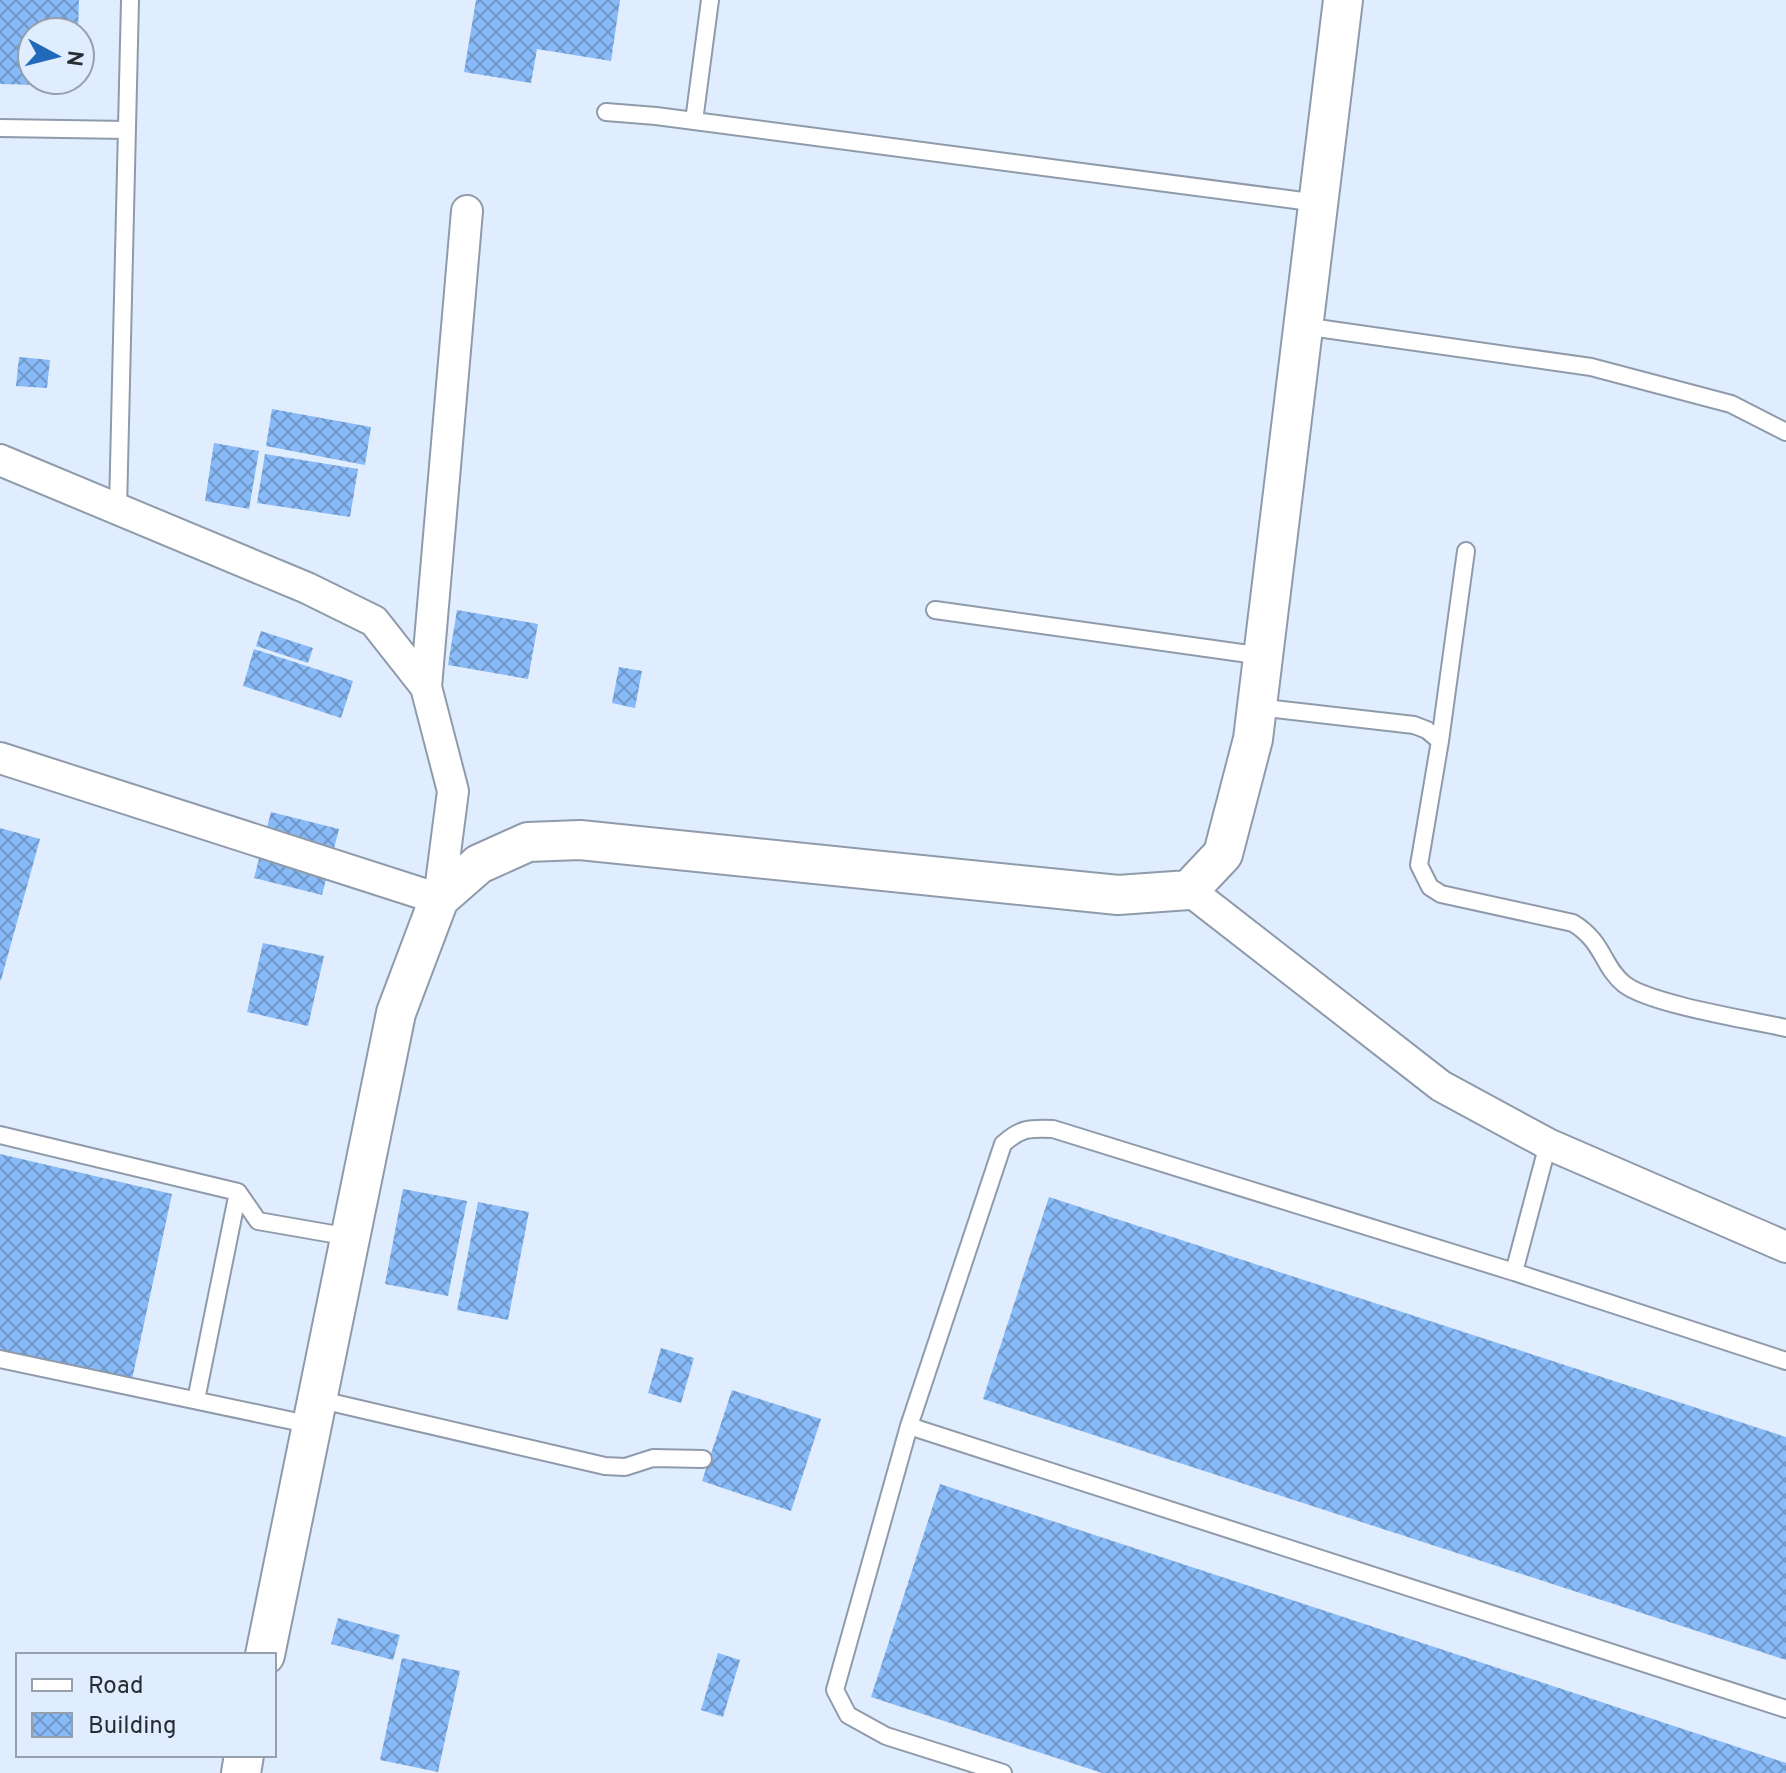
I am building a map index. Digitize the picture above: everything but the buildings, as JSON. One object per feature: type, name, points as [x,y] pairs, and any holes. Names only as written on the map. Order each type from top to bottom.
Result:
[{"type":"street","points":[[1189,890],[1223,854],[1253,739],[1343,0]]},
{"type":"street","points":[[265,1653],[396,1013],[439,899],[453,791],[426,687],[467,211]]},
{"type":"street","points":[[0,460],[307,588],[374,621],[426,687]]},
{"type":"street","points":[[0,758],[439,899]]},
{"type":"street","points":[[439,899],[479,864],[528,842],[580,840],[1118,895],[1189,890],[1441,1086],[1548,1144],[1786,1247]]},
{"type":"lane","points":[[118,509],[130,0]]},
{"type":"lane","points":[[694,121],[710,0]]},
{"type":"lane","points":[[606,112],[1318,203]]},
{"type":"lane","points":[[0,128],[127,130]]},
{"type":"lane","points":[[1303,326],[1591,367],[1731,404],[1786,432]]},
{"type":"lane","points":[[1466,551],[1440,741],[1419,865],[1430,887],[1441,894],[1573,923],[1597,942],[1621,982],[1632,990],[1656,999],[1786,1028]]},
{"type":"lane","points":[[935,610],[1263,656]]},
{"type":"lane","points":[[1257,707],[1414,725],[1427,730],[1440,741]]},
{"type":"lane","points":[[1003,1773],[886,1736],[848,1715],[835,1690],[909,1426],[1003,1144],[1017,1131],[1053,1129],[1514,1272],[1786,1361]]},
{"type":"lane","points":[[0,1135],[238,1192],[258,1221],[350,1237]]},
{"type":"lane","points":[[1514,1272],[1548,1144]]},
{"type":"lane","points":[[196,1400],[238,1192]]},
{"type":"lane","points":[[0,1359],[196,1400],[314,1412],[605,1466],[625,1467],[653,1458],[703,1459]]},
{"type":"lane","points":[[909,1426],[1786,1709]]}]
